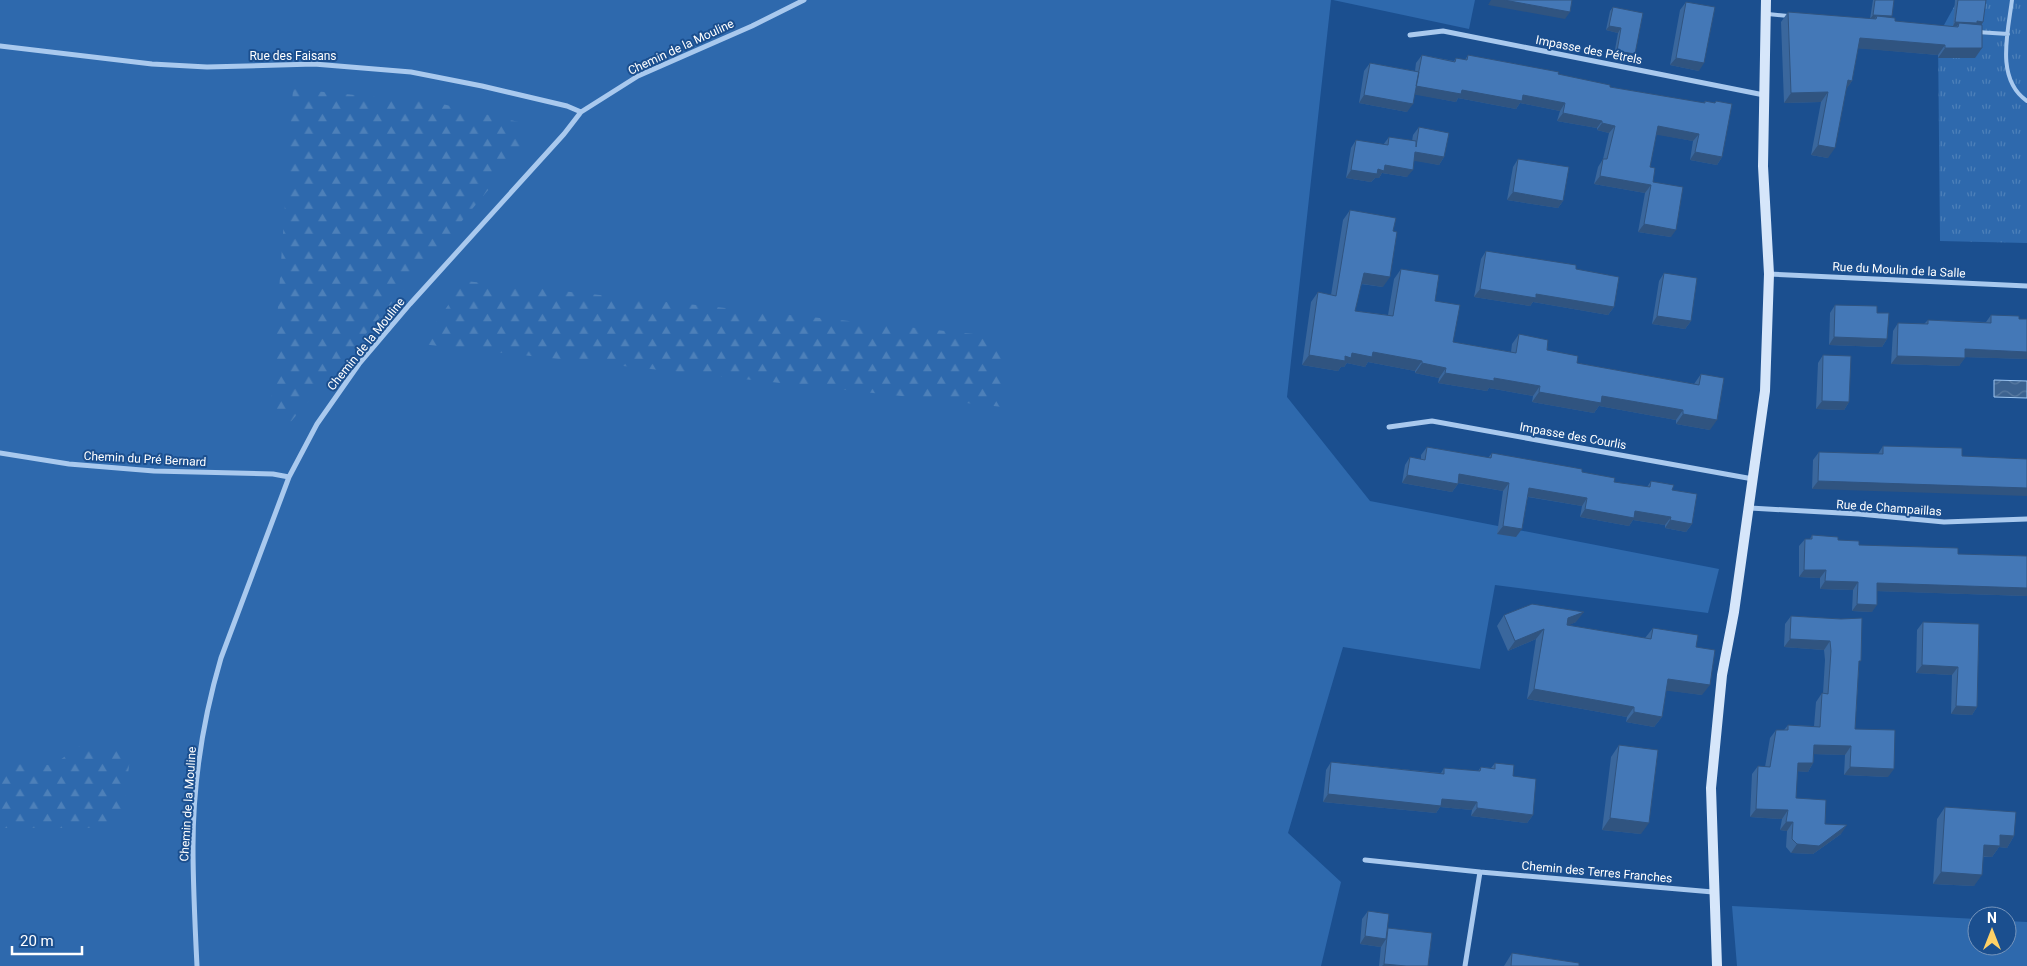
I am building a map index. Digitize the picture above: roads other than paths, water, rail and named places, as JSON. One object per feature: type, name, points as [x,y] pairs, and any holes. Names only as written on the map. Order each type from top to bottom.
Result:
[{"type":"main road","points":[[1717,966],[1713,892],[1711,788],[1716,722],[1722,674],[1731,630],[1750,508],[1765,391],[1770,274],[1763,166],[1766,0]]},
{"type":"street","name":"Chemin de la Mouline","points":[[197,966],[193,846],[199,756],[212,689],[221,658],[289,477],[317,424],[359,364],[410,304],[564,134],[581,112],[638,76],[752,26],[804,0]]},
{"type":"street","name":"Impasse des Pétrels","points":[[1410,34],[1443,31],[1764,95]]},
{"type":"street","name":"Rue des Faisans","points":[[0,46],[152,64],[206,67],[314,64],[403,71],[492,88],[567,106],[581,112]]},
{"type":"street","name":"Rue du Moulin de la Salle","points":[[1770,274],[2027,286]]},
{"type":"street","name":"Impasse des Courlis","points":[[1389,427],[1432,421],[1754,479]]},
{"type":"street","name":"Chemin du Pré Bernard","points":[[0,453],[69,464],[154,471],[272,474],[289,477]]},
{"type":"street","name":"Rue de Champaillas","points":[[1750,508],[1859,514],[1944,522],[2027,519]]},
{"type":"street","name":"Chemin des Terres Franches","points":[[1365,860],[1713,892]]},
{"type":"street","points":[[1464,966],[1480,872]]},
{"type":"lane","points":[[2012,0],[2006,66],[2010,80],[2022,98],[2027,101]]},
{"type":"lane","points":[[1765,14],[1794,17]]},
{"type":"lane","points":[[1973,32],[2008,34]]},
{"type":"water","points":[[1994,380],[2027,381],[2027,398],[1994,397]]}]
